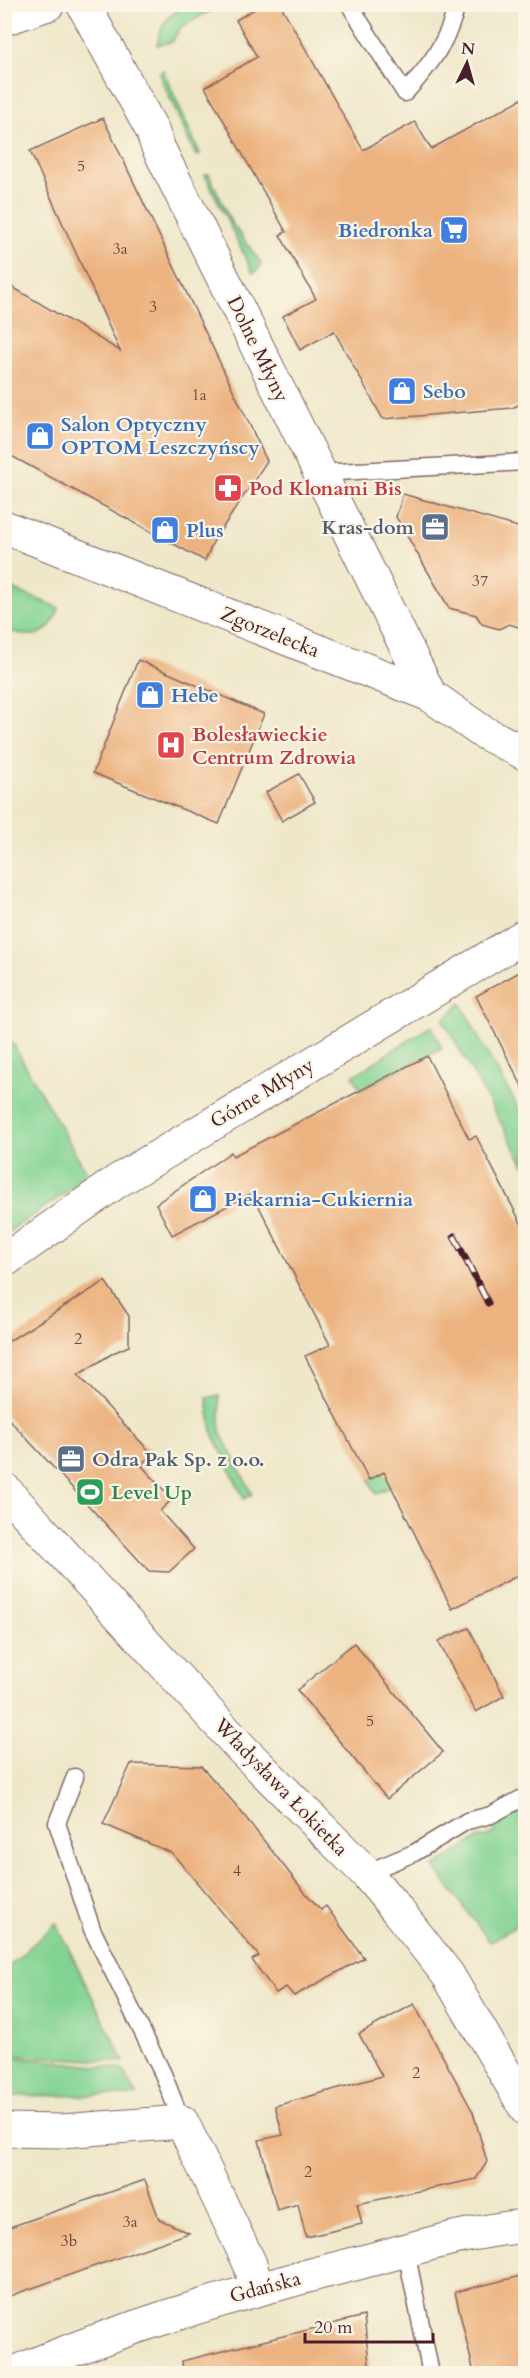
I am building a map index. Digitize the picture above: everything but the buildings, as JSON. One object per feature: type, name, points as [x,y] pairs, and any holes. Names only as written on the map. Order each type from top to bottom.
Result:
[{"type":"street","points":[[4,19],[48,4]]},
{"type":"street","name":"Dolne Młyny","points":[[83,4],[152,130],[318,473],[430,695]]},
{"type":"street","name":"Zgorzelecka","points":[[4,527],[430,695],[481,731],[525,754]]},
{"type":"street","name":"Górne Młyny","points":[[4,1261],[116,1182],[525,935]]},
{"type":"street","name":"Władysława Łokietka","points":[[4,1489],[241,1748],[366,1873],[448,1975],[525,2109]]},
{"type":"street","points":[[4,2130],[61,2131],[182,2122],[250,2264],[257,2288]]},
{"type":"street","name":"Gdańska","points":[[12,2373],[105,2336],[257,2288],[495,2229],[525,2226]]},
{"type":"lane","points":[[349,4],[405,93],[430,64],[440,47],[450,28],[457,4]]},
{"type":"lane","points":[[318,473],[525,462]]},
{"type":"lane","points":[[75,1777],[57,1823],[92,1929],[163,2074],[182,2122]]},
{"type":"lane","points":[[366,1873],[414,1853],[467,1821],[491,1815],[525,1796]]},
{"type":"lane","points":[[406,2251],[431,2373]]},
{"type":"green space","points":[[186,5],[220,5],[180,28],[172,42],[157,45],[166,21],[173,13]]},
{"type":"green space","points":[[163,70],[200,154],[196,156],[159,74]]},
{"type":"green space","points":[[209,174],[231,222],[261,263],[258,270],[253,273],[205,175]]},
{"type":"green space","points":[[5,586],[59,608],[45,631],[23,635],[5,629]]},
{"type":"green space","points":[[461,1003],[525,1119],[525,1166],[443,1020]]},
{"type":"green space","points":[[431,1026],[442,1048],[361,1090],[353,1076]]},
{"type":"green space","points":[[5,1039],[13,1044],[89,1177],[5,1234]]},
{"type":"green space","points":[[219,1396],[221,1434],[252,1494],[244,1499],[212,1431],[207,1398]]},
{"type":"green space","points":[[456,1435],[464,1449],[376,1494],[369,1480]]},
{"type":"green space","points":[[525,1806],[525,1920],[490,1942],[434,1867],[478,1838],[487,1837],[495,1832],[492,1826]]},
{"type":"green space","points":[[56,1923],[124,2062],[11,2055],[5,2047],[5,1970]]},
{"type":"green space","points":[[5,2056],[123,2069],[137,2095],[5,2096]]},
{"type":"railway","points":[[454,1236],[488,1303]]},
{"type":"place","name":"Biedronka","points":[[454,230]]},
{"type":"place","name":"Sebo","points":[[402,391]]},
{"type":"place","name":"Salon Optyczny OPTOM Leszczyńscy","points":[[40,436]]},
{"type":"place","name":"Pod Klonami Bis","points":[[228,488]]},
{"type":"place","name":"Kras-dom","points":[[435,527]]},
{"type":"place","name":"Plus","points":[[165,530]]},
{"type":"place","name":"Hebe","points":[[150,695]]},
{"type":"place","name":"Bolesławieckie Centrum Zdrowia","points":[[171,745]]},
{"type":"place","name":"Piekarnia-Cukiernia","points":[[203,1199]]},
{"type":"place","name":"Odra Pak Sp. z o.o.","points":[[71,1459]]},
{"type":"place","name":"Level Up","points":[[90,1492]]}]
